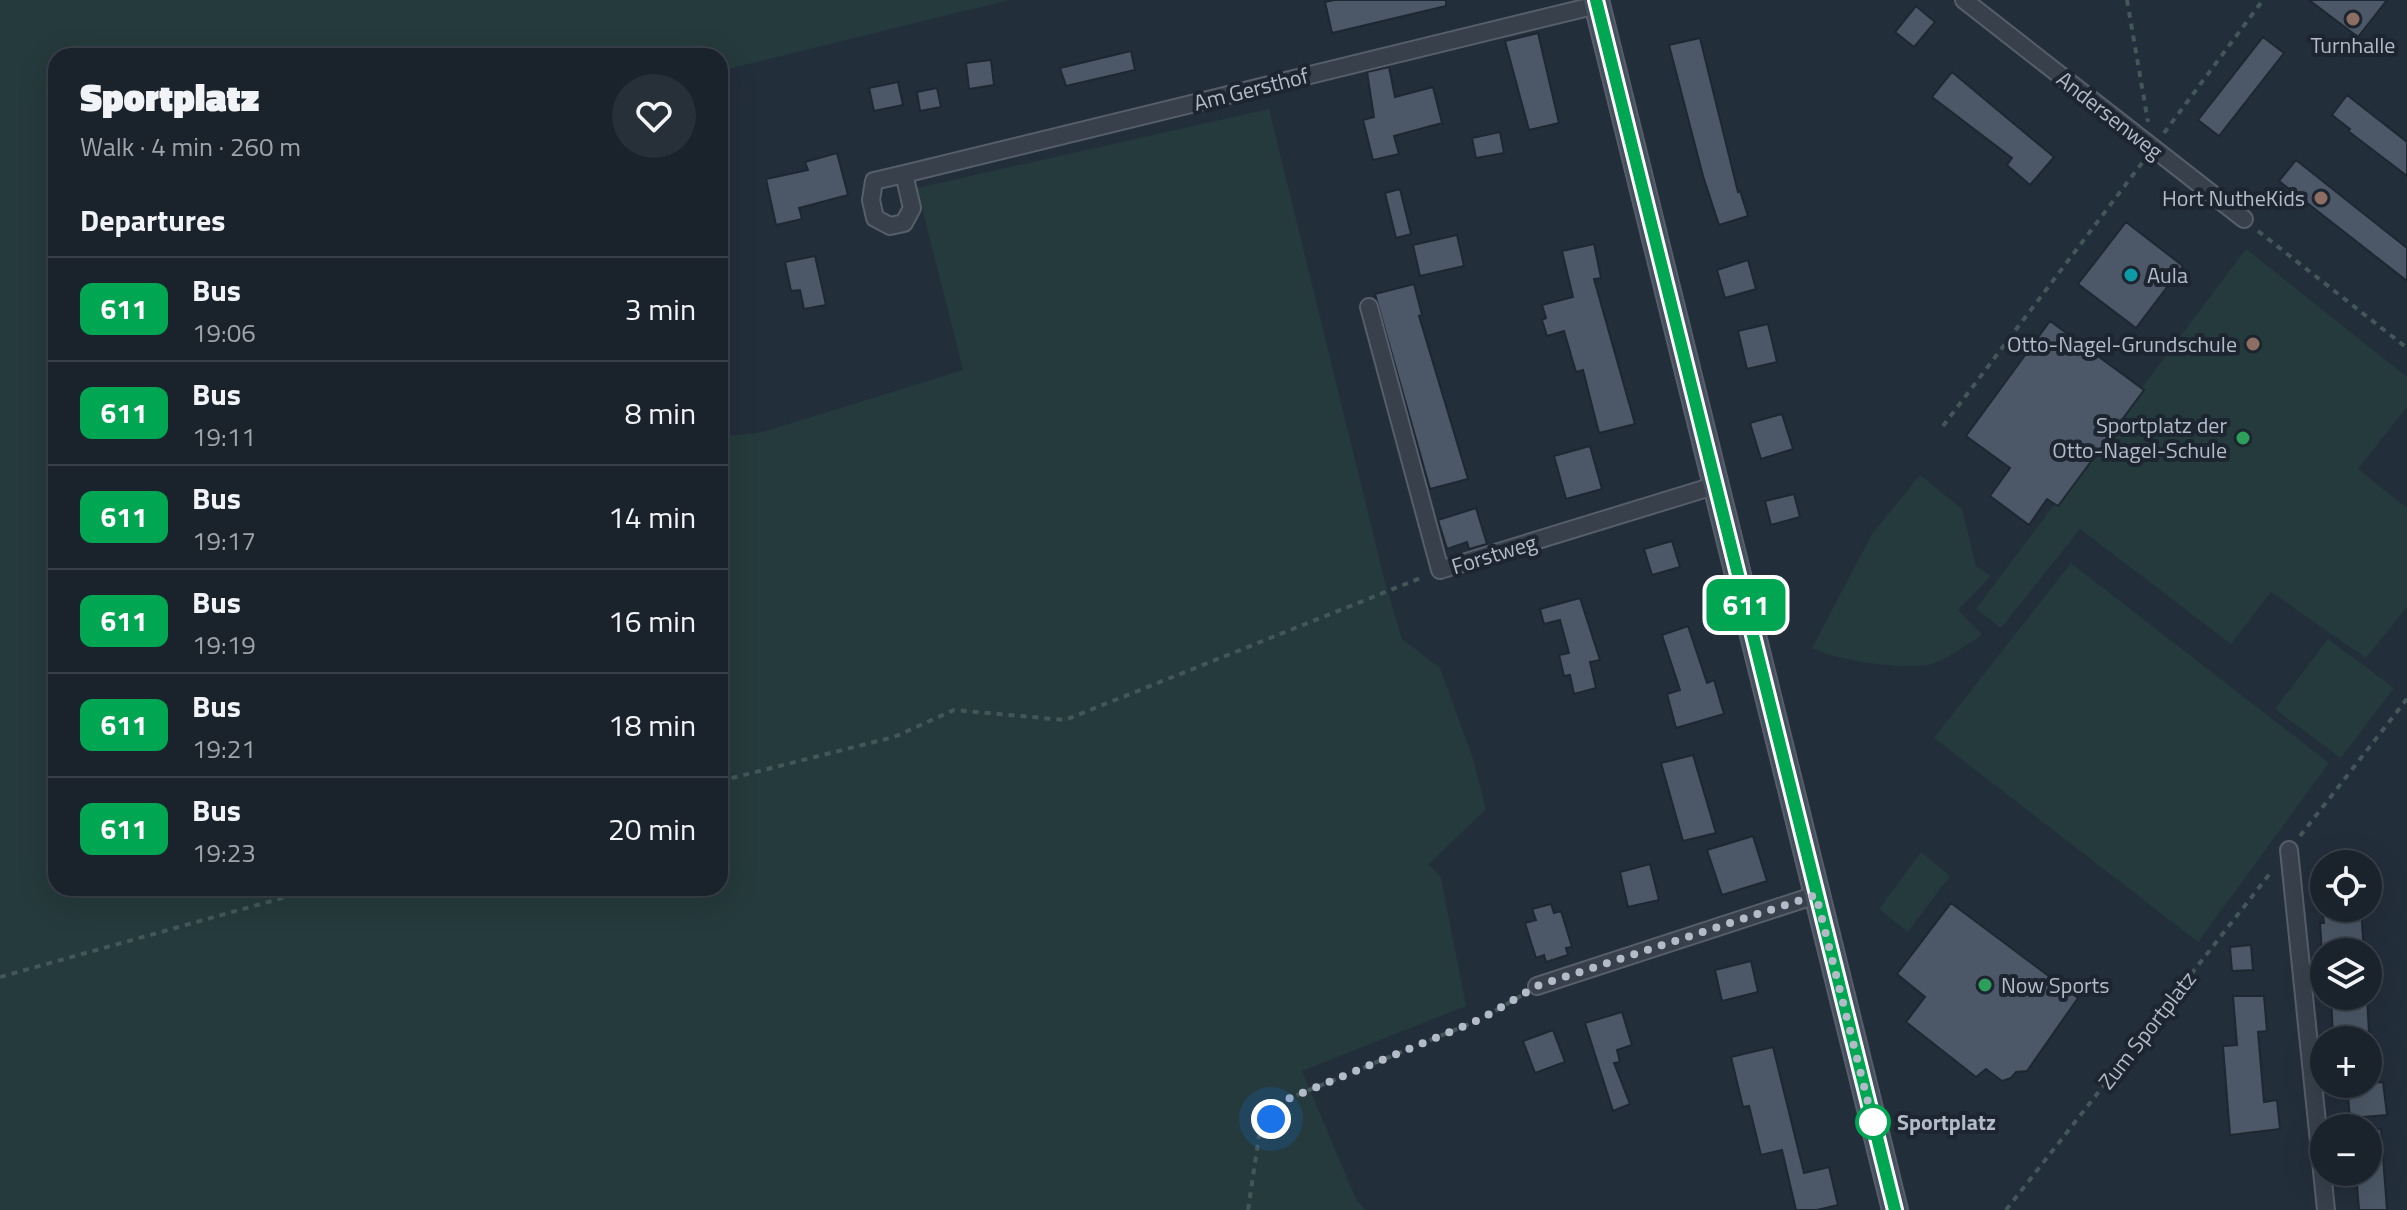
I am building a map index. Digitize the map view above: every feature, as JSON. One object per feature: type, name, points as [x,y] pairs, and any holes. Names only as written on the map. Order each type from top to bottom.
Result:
[{"type":"main road","points":[[1597,2],[1895,1210]]},
{"type":"street","name":"Andersenweg","points":[[1964,0],[2244,219]]},
{"type":"street","name":"Am Gersthof","points":[[904,174],[1597,2]]},
{"type":"street","name":"Forstweg","points":[[1369,307],[1440,570],[1717,485]]},
{"type":"street","points":[[2289,850],[2326,1210]]},
{"type":"street","points":[[1537,986],[1816,895]]},
{"type":"path","points":[[2127,0],[2153,148]]},
{"type":"path","points":[[1943,426],[2263,0]]},
{"type":"path","points":[[2244,219],[2407,348]]},
{"type":"path","points":[[728,779],[894,737],[954,710],[1065,720],[1440,570]]},
{"type":"path","name":"Zum Sportplatz","points":[[2006,1210],[2407,699]]},
{"type":"path","points":[[0,977],[289,896]]},
{"type":"path","points":[[1248,1210],[1259,1136],[1283,1101],[1481,1019],[1537,986]]},
{"type":"green space","points":[[0,0],[1009,0],[728,69],[728,48],[48,48],[48,896],[728,896],[728,436],[763,432],[963,370],[917,188],[1269,109],[1385,582],[1402,639],[1440,668],[1473,759],[1486,809],[1429,864],[1441,878],[1466,1006],[1302,1071],[1356,1199],[1365,1210],[0,1210]]},
{"type":"green space","name":"Sportplatz der Otto-Nagel-Schule","points":[[2246,249],[2407,377],[2407,407],[2358,469],[2407,508],[2407,607],[2366,658],[2271,592],[2231,644],[2080,529],[2001,628],[1976,609]]},
{"type":"green space","points":[[1920,475],[1962,509],[1976,566],[1991,576],[1958,610],[1982,635],[1948,657],[1928,665],[1869,663],[1812,648],[1872,534]]},
{"type":"green space","points":[[2071,563],[2329,763],[2198,942],[1934,738]]},
{"type":"green space","points":[[2328,639],[2394,688],[2341,758],[2275,709]]},
{"type":"green space","points":[[1921,852],[1950,876],[1908,932],[1879,909]]},
{"type":"building","points":[[1446,0],[1446,6],[1332,33],[1325,2]]},
{"type":"building","name":"Turnhalle","points":[[2309,0],[2387,0],[2358,37]]},
{"type":"building","points":[[1916,6],[1935,22],[1914,47],[1895,32]]},
{"type":"building","points":[[1538,33],[1559,123],[1529,130],[1505,41]]},
{"type":"building","points":[[2263,37],[2284,53],[2219,136],[2198,120]]},
{"type":"building","points":[[1700,38],[1738,192],[1748,216],[1719,225],[1669,45]]},
{"type":"building","points":[[1131,51],[1135,70],[1066,86],[1060,68]]},
{"type":"building","points":[[991,60],[994,85],[969,89],[966,63]]},
{"type":"building","points":[[1389,67],[1395,97],[1433,87],[1442,123],[1394,136],[1399,154],[1373,160],[1363,120],[1374,117],[1367,72]]},
{"type":"building","points":[[1952,72],[2054,157],[2030,185],[2007,165],[2012,158],[1932,97]]},
{"type":"building","points":[[898,82],[903,105],[874,111],[869,88]]},
{"type":"building","points":[[937,88],[941,107],[920,111],[917,92]]},
{"type":"building","points":[[2347,95],[2407,142],[2407,176],[2332,115]]},
{"type":"building","points":[[1500,132],[1504,153],[1476,158],[1472,138]]},
{"type":"building","points":[[837,153],[848,195],[799,208],[802,219],[776,225],[766,179],[808,170],[805,162]]},
{"type":"building","points":[[2296,160],[2407,248],[2407,281],[2279,181]]},
{"type":"building","points":[[1400,189],[1411,234],[1396,238],[1385,193]]},
{"type":"building","name":"Aula","points":[[2126,222],[2183,266],[2136,328],[2078,284]]},
{"type":"building","points":[[1457,235],[1464,266],[1420,276],[1413,245]]},
{"type":"building","points":[[1594,244],[1601,278],[1594,279],[1635,424],[1599,433],[1583,370],[1576,372],[1564,331],[1547,336],[1542,320],[1546,318],[1542,305],[1573,297],[1562,251]]},
{"type":"building","points":[[815,256],[826,305],[804,309],[800,290],[791,291],[785,262]]},
{"type":"building","points":[[1748,260],[1756,289],[1725,298],[1717,270]]},
{"type":"building","points":[[1414,284],[1422,315],[1419,316],[1468,479],[1430,489],[1375,294]]},
{"type":"building","points":[[2050,321],[2144,390],[2058,506],[2047,499],[2029,525],[1990,496],[2010,468],[1966,436]]},
{"type":"building","points":[[1768,324],[1777,362],[1747,369],[1738,331]]},
{"type":"building","points":[[1782,414],[1793,449],[1761,459],[1750,423]]},
{"type":"building","points":[[1590,446],[1602,489],[1566,499],[1554,456]]},
{"type":"building","points":[[1794,494],[1800,517],[1771,525],[1765,501]]},
{"type":"building","points":[[1476,508],[1487,544],[1469,549],[1467,542],[1447,549],[1438,520]]},
{"type":"building","points":[[1672,541],[1680,567],[1652,575],[1644,549]]},
{"type":"building","points":[[1580,598],[1600,660],[1590,662],[1596,688],[1574,694],[1570,675],[1564,676],[1559,655],[1569,653],[1560,620],[1544,624],[1540,609]]},
{"type":"building","points":[[1688,626],[1707,683],[1714,680],[1724,714],[1676,728],[1667,694],[1680,690],[1662,635]]},
{"type":"building","points":[[1693,755],[1716,833],[1683,841],[1661,763]]},
{"type":"building","points":[[1753,836],[1767,881],[1722,895],[1707,850]]},
{"type":"building","points":[[1650,864],[1659,900],[1628,907],[1620,872]]},
{"type":"building","name":"Now Sports","points":[[1951,903],[2078,998],[2027,1071],[2016,1072],[2002,1081],[1986,1069],[1976,1077],[1906,1022],[1925,997],[1897,974]]},
{"type":"building","points":[[1551,904],[1554,913],[1561,911],[1572,947],[1566,948],[1568,955],[1546,962],[1544,955],[1536,958],[1525,923],[1536,920],[1532,909]]},
{"type":"building","points":[[2362,922],[2363,938],[2321,938],[2320,923]]},
{"type":"building","points":[[2251,945],[2253,970],[2232,971],[2230,947]]},
{"type":"building","points":[[1751,961],[1758,992],[1722,1001],[1715,970]]},
{"type":"building","points":[[2233,996],[2264,996],[2267,1031],[2258,1032],[2264,1102],[2277,1100],[2280,1129],[2230,1135],[2223,1046],[2237,1045]]},
{"type":"building","points":[[2332,1010],[2368,1010],[2369,1026],[2332,1026]]},
{"type":"building","points":[[1622,1012],[1632,1045],[1617,1050],[1620,1062],[1614,1063],[1630,1104],[1613,1111],[1585,1023]]},
{"type":"building","points":[[1553,1030],[1565,1062],[1535,1073],[1523,1041]]},
{"type":"building","points":[[1773,1047],[1804,1173],[1829,1167],[1838,1205],[1817,1210],[1796,1210],[1782,1150],[1761,1155],[1749,1106],[1743,1107],[1731,1057]]},
{"type":"building","points":[[2382,1082],[2387,1115],[2350,1114],[2348,1098],[2382,1098]]},
{"type":"building","points":[[2382,1142],[2387,1210],[2359,1210],[2357,1186],[2382,1186]]},
{"type":"bus line","name":"611","points":[[1596,0],[1895,1210]]},
{"type":"place","name":"Turnhalle","points":[[2353,19]]},
{"type":"place","name":"Hort NutheKids","points":[[2321,198]]},
{"type":"place","name":"Aula","points":[[2131,275]]},
{"type":"place","name":"Otto-Nagel-Grundschule","points":[[2253,344]]},
{"type":"place","name":"Sportplatz der Otto-Nagel-Schule","points":[[2243,438]]},
{"type":"place","name":"Now Sports","points":[[1985,985]]},
{"type":"place","name":"Sportplatz","points":[[1873,1122]]},
{"type":"route","points":[[1271,1119],[1283,1101],[1481,1019],[1537,986],[1816,895],[1873,1122]]}]
